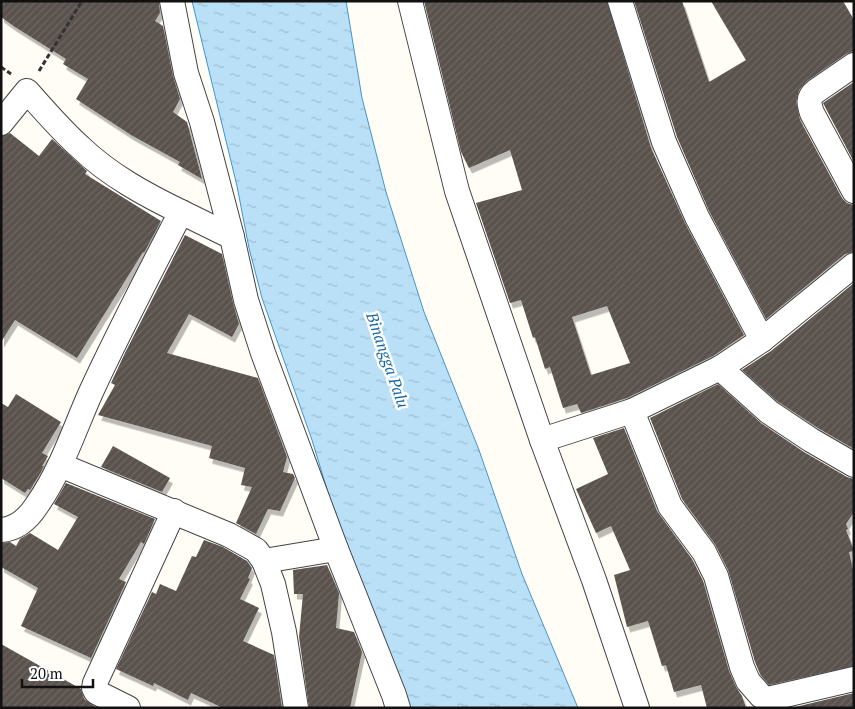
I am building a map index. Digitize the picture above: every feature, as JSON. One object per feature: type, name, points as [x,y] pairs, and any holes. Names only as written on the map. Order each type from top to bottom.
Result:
[{"type":"street","points":[[172,1],[186,73],[202,122],[232,237],[246,300],[263,353],[336,549],[398,708]]},
{"type":"street","points":[[410,1],[457,191],[542,440],[594,580],[637,708]]},
{"type":"street","points":[[620,1],[664,142],[697,217],[762,340]]},
{"type":"street","points":[[854,66],[816,91],[809,100],[812,113],[854,191]]},
{"type":"street","points":[[1,123],[27,91],[80,148],[100,164],[160,202],[232,237]]},
{"type":"street","points":[[1,530],[18,526],[28,517],[45,494],[60,465],[121,328],[181,212]]},
{"type":"street","points":[[542,440],[632,412],[720,368],[762,340],[854,265]]},
{"type":"street","points":[[720,368],[769,412],[811,440],[854,465]]},
{"type":"street","points":[[632,412],[670,506],[704,552],[716,576],[742,667],[754,690],[768,699],[854,679]]},
{"type":"street","points":[[60,465],[174,511],[256,550],[264,561],[272,584],[284,632],[296,708]]},
{"type":"street","points":[[128,708],[96,692],[94,686],[174,511]]},
{"type":"street","points":[[264,561],[336,549]]},
{"type":"path","points":[[27,91],[82,1]]},
{"type":"water","name":"Binangga Palu","points":[[192,1],[346,1],[362,98],[386,192],[424,312],[479,450],[522,574],[578,708],[401,708],[343,542],[312,440],[262,298]]},
{"type":"building","points":[[1,1],[159,1],[160,13],[155,21],[163,26],[173,76],[180,99],[173,112],[187,122],[202,179],[178,165],[180,162],[131,135],[76,99],[88,79],[63,64],[66,59],[1,17]]},
{"type":"building","points":[[424,1],[607,1],[651,148],[685,223],[744,335],[713,356],[627,398],[581,413],[577,404],[563,408],[550,367],[545,369],[521,300],[510,303],[476,203],[522,190],[510,150],[469,168],[461,152]],"holes":[[[607,306],[630,363],[591,375],[572,317]]]},
{"type":"building","points":[[634,1],[682,1],[709,82],[746,60],[711,1],[843,1],[854,20],[854,51],[846,54],[807,81],[799,90],[796,102],[800,120],[842,198],[847,203],[854,205],[854,252],[845,254],[766,319],[709,211],[677,137]]},
{"type":"building","points":[[854,82],[854,162],[823,103]]},
{"type":"building","points":[[10,133],[39,156],[52,139],[87,171],[85,174],[161,221],[144,253],[77,358],[15,320],[1,342],[1,136]]},
{"type":"building","points":[[185,235],[222,254],[239,324],[232,337],[189,314],[167,353],[258,378],[287,457],[283,472],[293,474],[295,478],[280,511],[268,509],[256,534],[236,523],[252,487],[241,485],[245,468],[209,458],[212,446],[98,415],[115,385],[111,383],[125,353]]},
{"type":"building","points":[[854,283],[854,449],[777,401],[742,370],[771,351]]},
{"type":"building","points":[[718,384],[761,423],[804,452],[847,477],[854,479],[854,512],[846,524],[848,529],[846,530],[854,551],[849,552],[854,574],[854,666],[769,685],[760,674],[728,570],[715,544],[682,499],[650,418]]},
{"type":"building","points":[[16,394],[61,422],[42,453],[48,456],[41,472],[30,490],[28,489],[25,493],[1,478],[1,403],[8,407]]},
{"type":"building","points":[[624,428],[657,511],[692,559],[703,581],[729,671],[746,708],[707,708],[701,685],[674,692],[666,665],[662,666],[648,621],[627,627],[614,575],[630,570],[611,526],[596,533],[576,489],[608,474],[593,438]]},
{"type":"building","points":[[113,446],[170,478],[162,492],[101,467]]},
{"type":"building","points":[[66,483],[155,519],[144,544],[141,542],[119,579],[126,582],[91,658],[21,626],[38,588],[1,567],[1,543],[10,542],[16,546],[20,539],[30,533],[58,550],[78,517],[54,504]]},
{"type":"building","points":[[204,540],[223,547],[247,561],[252,568],[248,578],[250,579],[240,599],[259,608],[243,641],[274,655],[282,708],[223,708],[191,693],[188,700],[154,683],[153,686],[116,669],[152,592],[156,594],[160,584],[176,591],[192,556],[196,557]]},
{"type":"building","points":[[327,565],[339,593],[336,628],[354,632],[362,652],[350,708],[309,708],[299,637],[303,594],[294,594],[293,570]]},
{"type":"building","points":[[1,644],[81,689],[84,699],[97,708],[1,708]]},
{"type":"building","points":[[854,693],[854,708],[791,708]]}]
